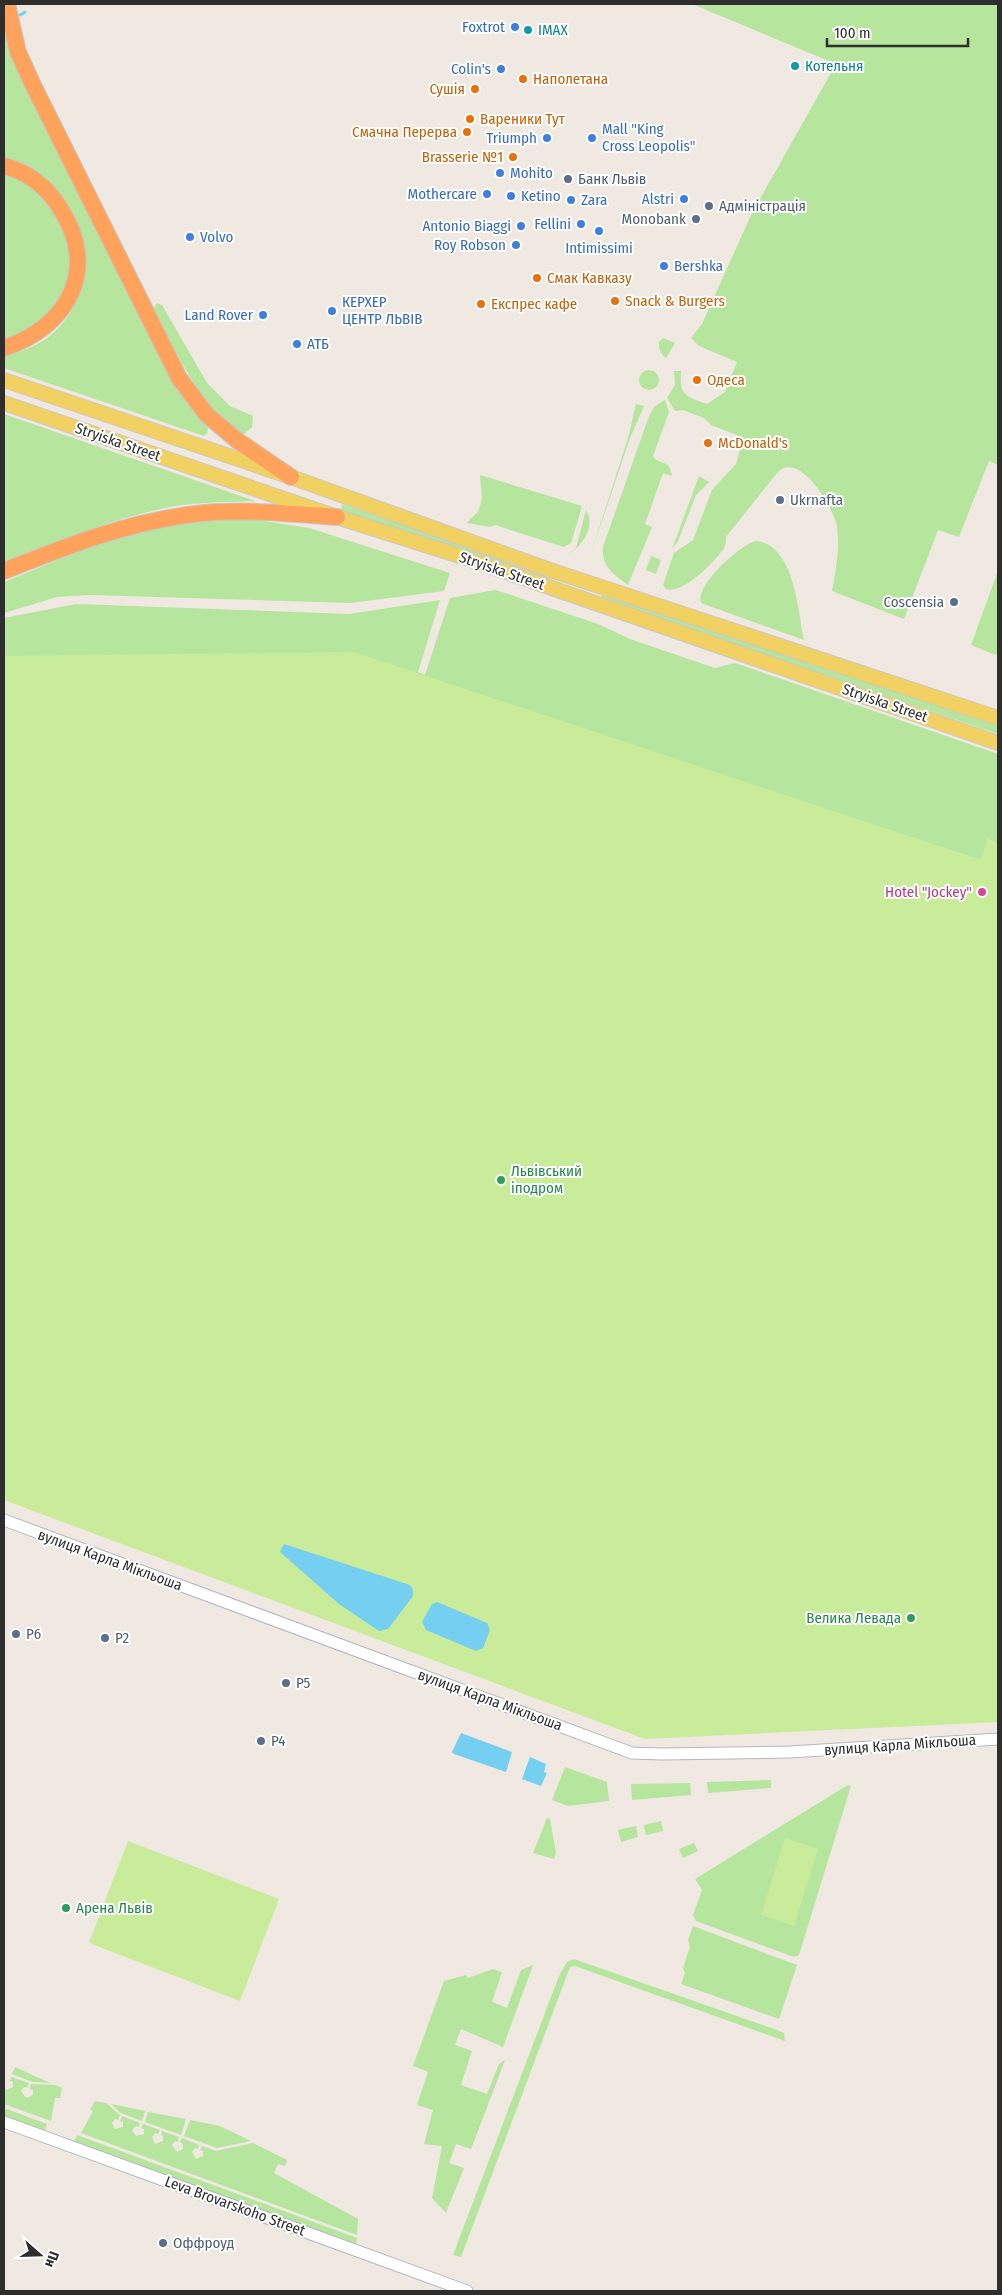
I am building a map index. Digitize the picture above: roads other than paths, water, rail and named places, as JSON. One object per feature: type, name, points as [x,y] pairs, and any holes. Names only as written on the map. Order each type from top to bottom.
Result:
[{"type":"highway","points":[[7,4],[18,52],[32,83],[179,378],[206,414],[238,441],[291,476]]},
{"type":"highway","points":[[4,166],[27,174],[41,184],[56,202],[68,221],[77,255],[77,271],[73,286],[67,302],[59,314],[44,329],[31,337],[4,348]]},
{"type":"highway","points":[[4,571],[74,543],[161,518],[205,513],[246,512],[337,517]]},
{"type":"main road","name":"Stryiska Street","points":[[4,380],[291,476],[582,580],[998,718]]},
{"type":"main road","name":"Stryiska Street","points":[[4,404],[337,517],[460,556],[998,742]]},
{"type":"main road","points":[[576,597],[582,580]]},
{"type":"street","name":"вулиця Карла Мікльоша","points":[[4,1520],[632,1752],[662,1754],[790,1752],[998,1739]]},
{"type":"street","name":"Leva Brovarskoho Street","points":[[4,2122],[467,2291]]},
{"type":"water","points":[[284,1544],[410,1585],[413,1590],[413,1596],[388,1629],[379,1631],[339,1604],[280,1552]]},
{"type":"water","points":[[437,1602],[487,1623],[490,1630],[483,1648],[476,1651],[426,1630],[422,1622],[432,1604]]},
{"type":"water","points":[[461,1733],[512,1752],[506,1772],[454,1754],[452,1752]]},
{"type":"water","points":[[530,1757],[546,1764],[544,1772],[547,1773],[541,1786],[522,1779]]},
{"type":"waterway","points":[[20,15],[25,12]]},
{"type":"place","name":"Foxtrot","points":[[515,27]]},
{"type":"place","name":"IMAX","points":[[528,30]]},
{"type":"place","name":"Котельня","points":[[795,66]]},
{"type":"place","name":"Colin's","points":[[501,69]]},
{"type":"place","name":"Наполетана","points":[[523,79]]},
{"type":"place","name":"Сушія","points":[[475,89]]},
{"type":"place","name":"Вареники Тут","points":[[470,119]]},
{"type":"place","name":"Смачна Перерва","points":[[467,132]]},
{"type":"place","name":"Triumph","points":[[547,138]]},
{"type":"place","name":"Mall \"King Cross Leopolis\"","points":[[592,138]]},
{"type":"place","name":"Brasserie №1","points":[[513,157]]},
{"type":"place","name":"Mohito","points":[[500,173]]},
{"type":"place","name":"Банк Львів","points":[[568,179]]},
{"type":"place","name":"Mothercare","points":[[487,194]]},
{"type":"place","name":"Ketino","points":[[511,196]]},
{"type":"place","name":"Alstri","points":[[684,199]]},
{"type":"place","name":"Zara","points":[[571,200]]},
{"type":"place","name":"Адміністрація","points":[[709,206]]},
{"type":"place","name":"Monobank","points":[[696,219]]},
{"type":"place","name":"Fellini","points":[[581,224]]},
{"type":"place","name":"Antonio Biaggi","points":[[521,226]]},
{"type":"place","name":"Intimissimi","points":[[599,231]]},
{"type":"place","name":"Volvo","points":[[190,237]]},
{"type":"place","name":"Roy Robson","points":[[516,245]]},
{"type":"place","name":"Bershka","points":[[664,266]]},
{"type":"place","name":"Смак Кавказу","points":[[537,278]]},
{"type":"place","name":"Snack & Burgers","points":[[615,301]]},
{"type":"place","name":"Експрес кафе","points":[[481,304]]},
{"type":"place","name":"КЕРХЕР ЦЕНТР ЛЬВІВ","points":[[332,311]]},
{"type":"place","name":"Land Rover","points":[[263,315]]},
{"type":"place","name":"АТБ","points":[[297,344]]},
{"type":"place","name":"Одеса","points":[[697,380]]},
{"type":"place","name":"McDonald's","points":[[708,443]]},
{"type":"place","name":"Ukrnafta","points":[[780,500]]},
{"type":"place","name":"Coscensia","points":[[954,602]]},
{"type":"place","name":"Hotel \"Jockey\"","points":[[982,892]]},
{"type":"place","name":"Львівський іподром","points":[[501,1180]]},
{"type":"place","name":"Велика Левада","points":[[911,1618]]},
{"type":"place","name":"P6","points":[[16,1634]]},
{"type":"place","name":"P2","points":[[105,1638]]},
{"type":"place","name":"P5","points":[[286,1683]]},
{"type":"place","name":"P4","points":[[261,1741]]},
{"type":"place","name":"Арена Львів","points":[[66,1908]]},
{"type":"place","name":"Оффроуд","points":[[163,2243]]}]
